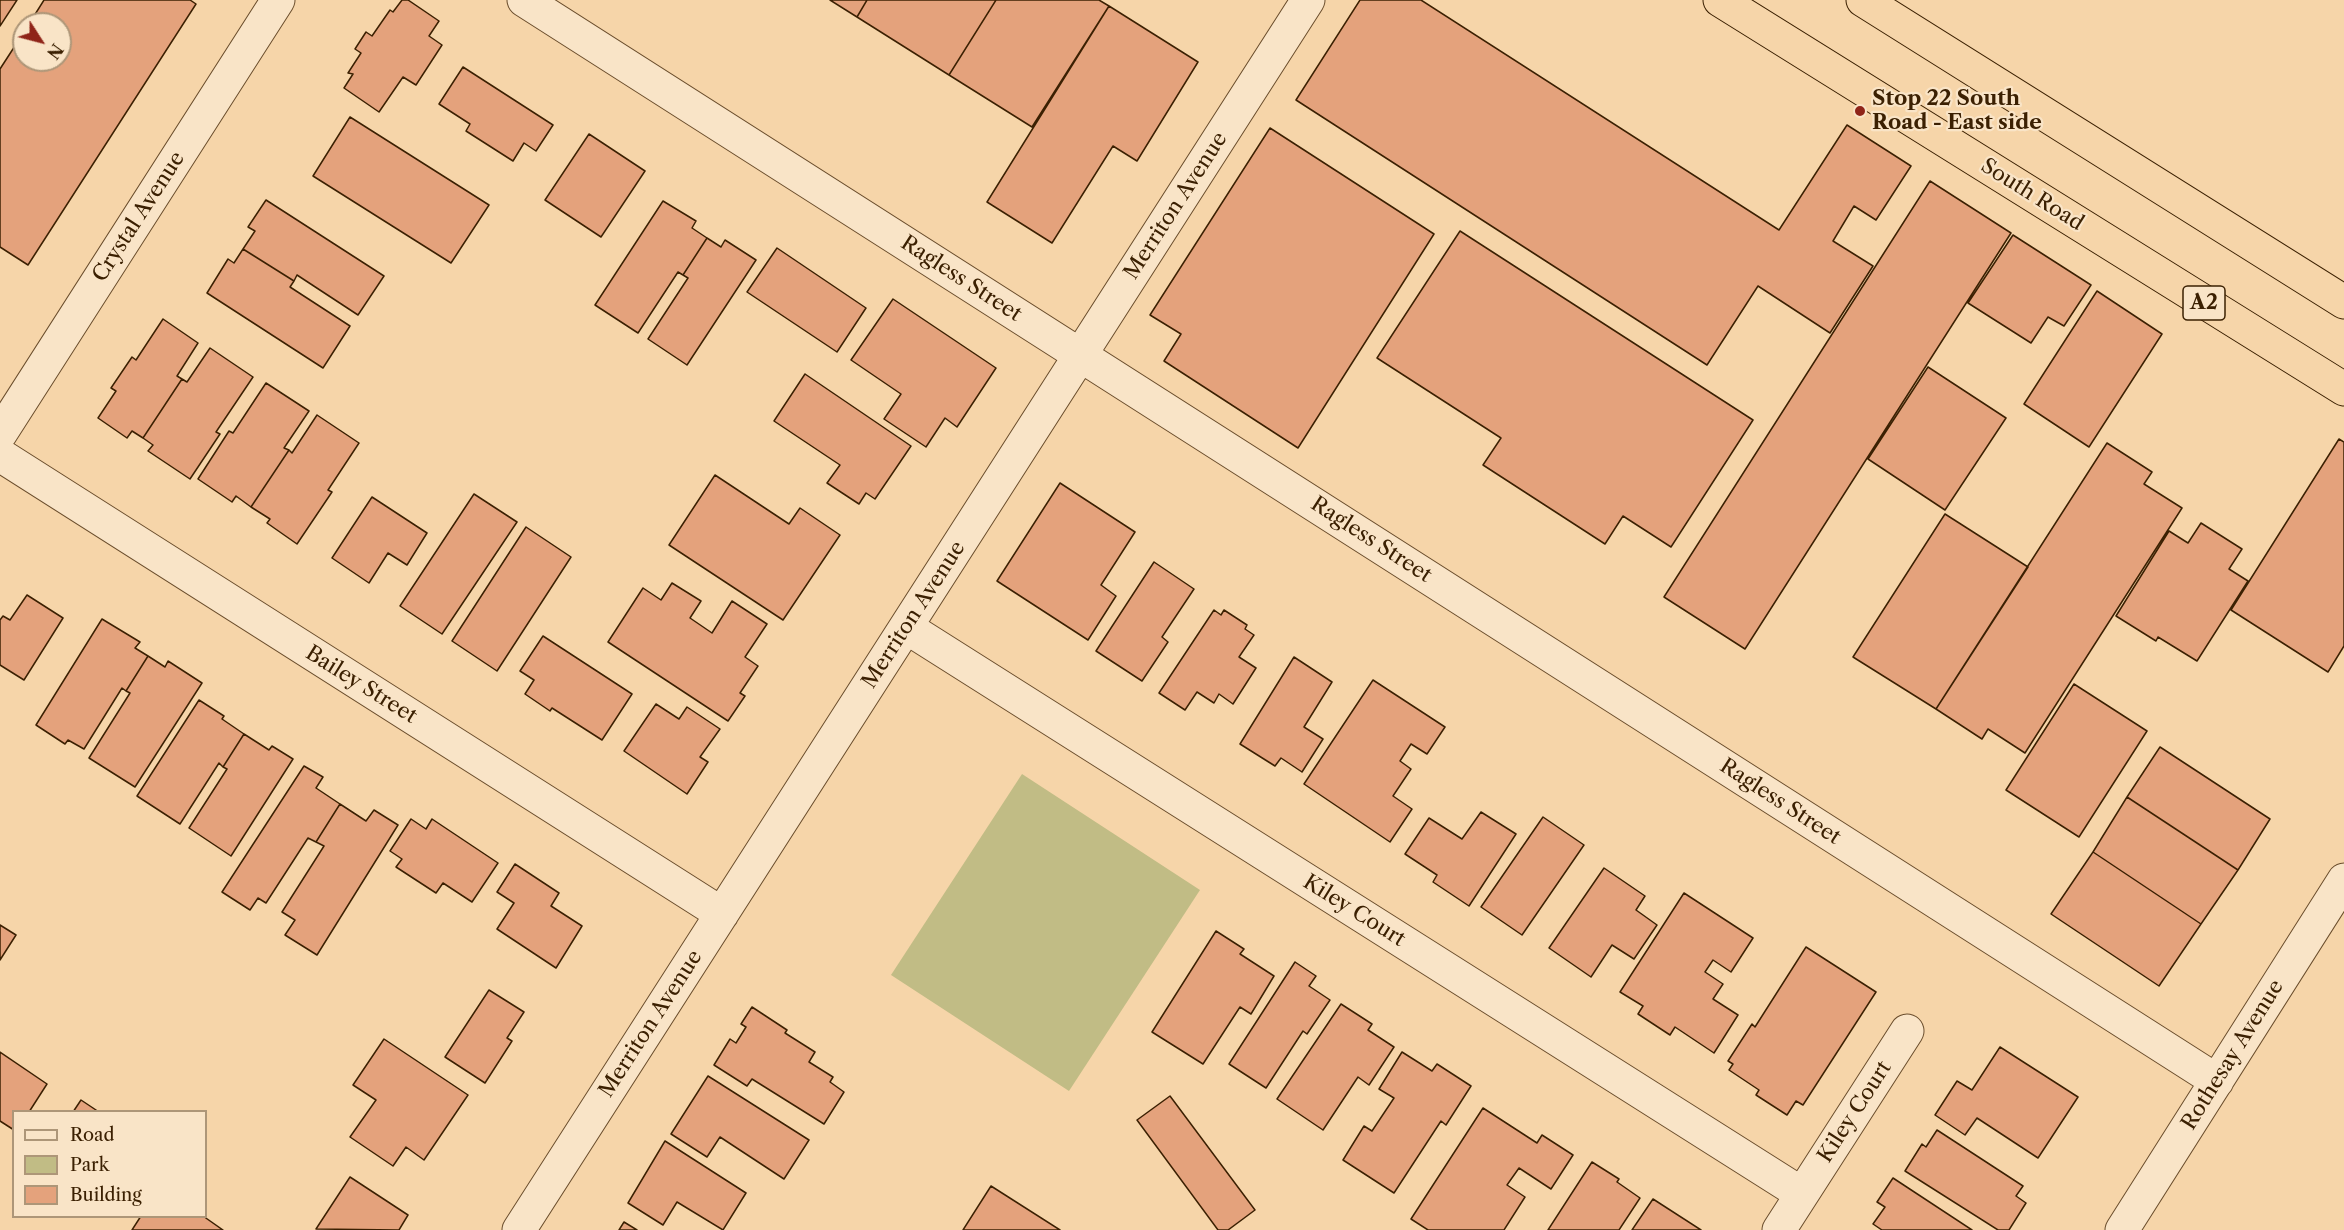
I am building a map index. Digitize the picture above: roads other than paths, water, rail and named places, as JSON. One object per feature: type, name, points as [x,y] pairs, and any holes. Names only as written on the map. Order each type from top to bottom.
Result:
[{"type":"highway","name":"South Road","points":[[1720,0],[2344,389]]},
{"type":"highway","points":[[1863,0],[2344,302]]},
{"type":"street","name":"Crystal Avenue","points":[[0,434],[278,0]]},
{"type":"street","name":"Ragless Street","points":[[524,0],[2217,1080]]},
{"type":"street","name":"Merriton Avenue","points":[[519,1230],[1308,0]]},
{"type":"street","name":"Bailey Street","points":[[0,456],[722,914]]},
{"type":"street","name":"Kiley Court","points":[[906,627],[1802,1194]]},
{"type":"street","name":"Rothesay Avenue","points":[[2122,1230],[2344,880]]},
{"type":"street","name":"Kiley Court","points":[[1779,1230],[1907,1030]]},
{"type":"place","name":"Stop 22 South Road - East side","points":[[1860,111]]}]
